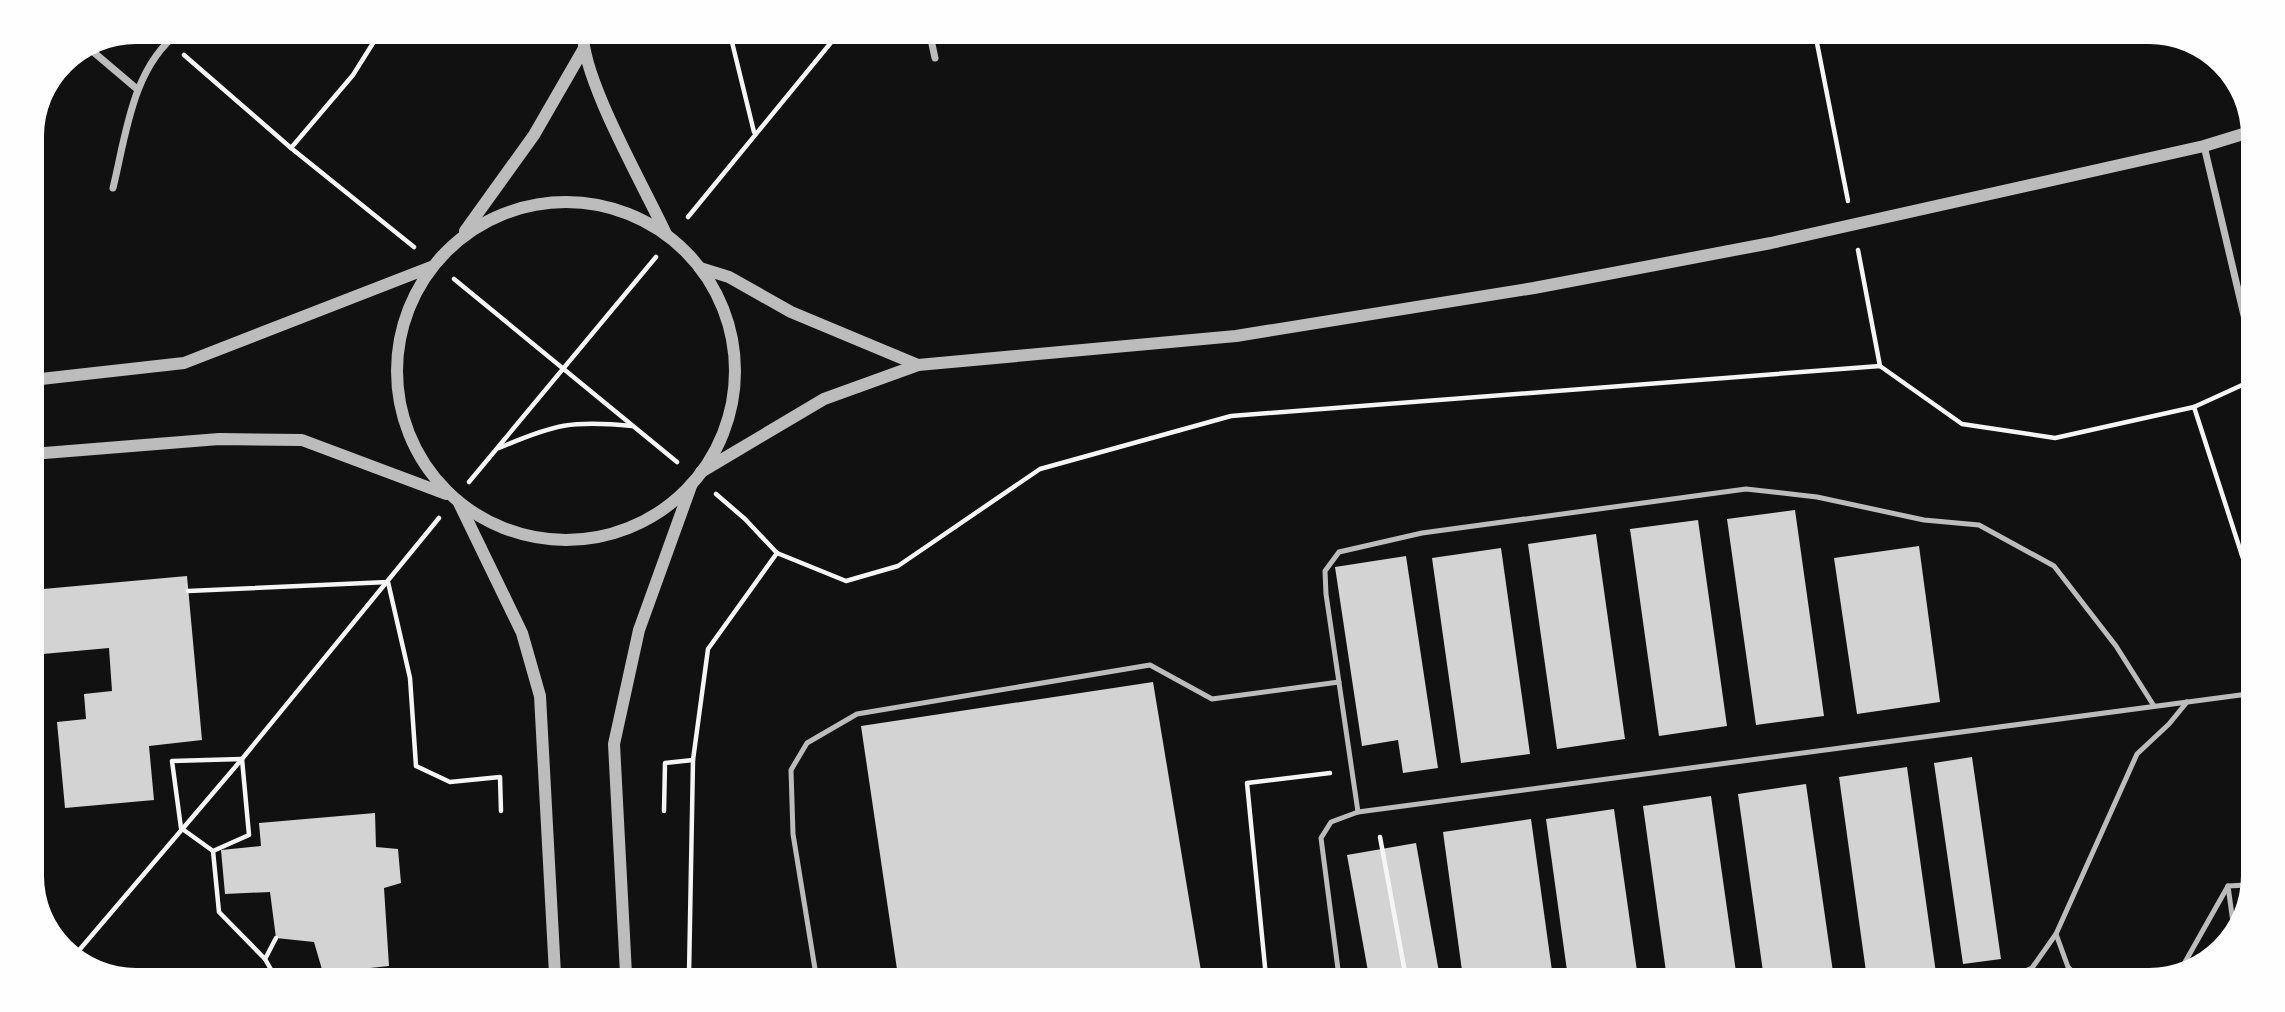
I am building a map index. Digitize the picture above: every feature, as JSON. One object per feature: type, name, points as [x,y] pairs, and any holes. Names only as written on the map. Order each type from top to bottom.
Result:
[{"type":"street","points":[[113,188],[137,89],[166,44]]},
{"type":"street","points":[[583,44],[583,50],[614,125],[666,234]]},
{"type":"street","points":[[932,44],[936,58]]},
{"type":"street","points":[[555,968],[540,696],[523,633],[482,552],[452,502],[421,459],[401,413],[396,362],[406,313],[431,267],[461,238],[534,135],[583,50]]},
{"type":"street","points":[[95,54],[137,89]]},
{"type":"street","points":[[701,472],[824,399],[918,365],[1236,336],[1534,288],[1771,243],[2204,146],[2241,133]]},
{"type":"street","points":[[2204,146],[2241,301]]},
{"type":"street","points":[[44,453],[219,439],[302,440],[394,472],[499,527],[533,538],[569,540],[604,536],[637,525],[666,507],[692,484],[718,444],[729,414],[735,376],[732,338],[720,301],[700,268],[666,234],[628,213],[596,205],[541,203],[499,215],[461,238]]},
{"type":"street","points":[[44,379],[184,363],[295,322],[386,282],[431,267]]},
{"type":"street","points":[[700,268],[729,276],[790,312],[918,365]]},
{"type":"street","points":[[626,968],[614,744],[639,630],[692,484]]},
{"type":"lane","points":[[1358,812],[1325,571],[1339,552],[1422,533],[1746,489],[1816,497],[1924,520],[1979,525],[2054,566],[2116,646],[2154,706]]},
{"type":"lane","points":[[815,968],[793,834],[791,770],[807,743],[857,714],[1150,665],[1212,699],[1339,682]]},
{"type":"lane","points":[[1338,968],[1321,838],[1331,822],[1358,812],[2241,695]]},
{"type":"lane","points":[[2032,968],[2056,934],[2137,754],[2169,724],[2187,702]]},
{"type":"lane","points":[[2228,886],[2240,885]]},
{"type":"lane","points":[[2228,886],[2232,915]]},
{"type":"lane","points":[[2186,960],[2228,886]]},
{"type":"lane","points":[[2056,934],[2069,968]]},
{"type":"path","points":[[171,44],[291,148],[424,254]]},
{"type":"path","points":[[291,148],[354,75],[373,44]]},
{"type":"path","points":[[732,44],[754,133],[830,44]]},
{"type":"path","points":[[445,272],[684,468]]},
{"type":"path","points":[[715,493],[745,519],[777,553],[846,582],[898,566],[1040,469],[1231,416],[1881,366],[1962,424],[2055,439],[2194,407],[2241,386]]},
{"type":"path","points":[[464,488],[564,369]]},
{"type":"path","points":[[2194,407],[2241,553]]},
{"type":"path","points":[[497,449],[542,429],[571,423],[633,426]]},
{"type":"path","points":[[80,949],[242,759],[452,502]]},
{"type":"path","points":[[689,968],[693,760],[708,649],[777,553]]},
{"type":"path","points":[[188,591],[388,582]]},
{"type":"path","points":[[388,582],[410,678],[416,766],[450,782],[500,777],[501,811]]},
{"type":"path","points":[[214,851],[181,828],[172,761],[242,759]]},
{"type":"path","points":[[214,851],[249,835],[242,759]]},
{"type":"path","points":[[664,811],[665,763],[693,760]]},
{"type":"path","points":[[1380,838],[1404,968]]},
{"type":"path","points":[[214,851],[219,912],[265,959],[270,968]]},
{"type":"path","points":[[265,959],[276,938]]},
{"type":"building","points":[[1795,510],[1824,716],[1756,725],[1727,519]]},
{"type":"building","points":[[1698,520],[1727,726],[1659,736],[1630,529]]},
{"type":"building","points":[[1596,534],[1625,739],[1557,749],[1528,544]]},
{"type":"building","points":[[1919,546],[1940,702],[1857,714],[1834,558]]},
{"type":"building","points":[[1501,548],[1530,754],[1461,763],[1432,558]]},
{"type":"building","points":[[1406,556],[1438,768],[1403,773],[1398,740],[1362,746],[1335,567]]},
{"type":"building","points":[[187,576],[202,740],[149,746],[154,800],[65,808],[57,722],[86,719],[84,694],[112,691],[109,648],[44,654],[44,589]]},
{"type":"building","points":[[1153,682],[1201,968],[897,968],[861,726]]},
{"type":"building","points":[[1972,757],[2001,959],[1963,964],[1934,763]]},
{"type":"building","points":[[1907,767],[1935,968],[1865,968],[1839,777]]},
{"type":"building","points":[[1806,784],[1832,968],[1762,968],[1738,794]]},
{"type":"building","points":[[1711,796],[1735,968],[1665,968],[1643,806]]},
{"type":"building","points":[[1614,809],[1637,968],[1567,968],[1546,819]]},
{"type":"building","points":[[375,813],[376,847],[398,849],[401,883],[384,888],[389,966],[322,968],[314,942],[276,938],[270,892],[225,894],[221,850],[261,846],[259,823]]},
{"type":"building","points":[[1531,819],[1552,968],[1462,968],[1443,832]]},
{"type":"building","points":[[1416,843],[1438,968],[1367,968],[1347,855]]}]
